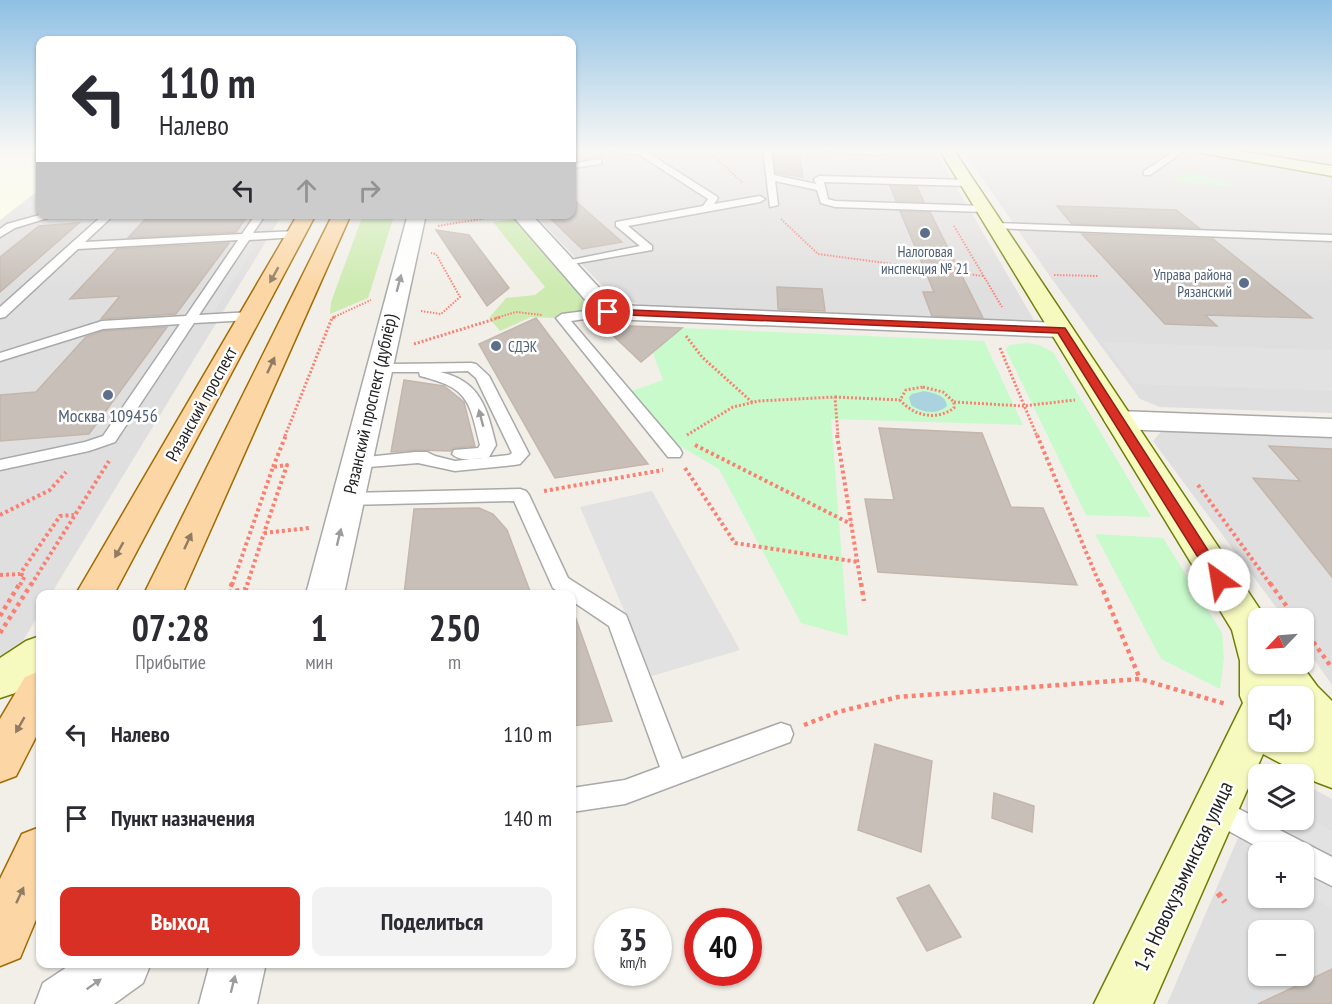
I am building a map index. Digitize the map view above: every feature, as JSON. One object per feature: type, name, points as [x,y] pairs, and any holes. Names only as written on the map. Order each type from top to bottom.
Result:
[{"type":"main road","name":"Рязанский проспект","points":[[96,590],[305,219]]},
{"type":"main road","points":[[165,590],[340,219]]},
{"type":"main road","points":[[0,761],[36,696]]},
{"type":"main road","points":[[0,938],[36,861]]},
{"type":"street","name":"1-я Новокузьминская улица","points":[[976,196],[1118,420],[1248,632]]},
{"type":"street","points":[[524,219],[608,312],[1061,330]]},
{"type":"street","name":"Рязанский проспект (дублёр)","points":[[326,590],[357,463],[385,368],[396,295],[425,221]]},
{"type":"street","points":[[1118,420],[1332,428]]},
{"type":"street","points":[[0,681],[36,655]]},
{"type":"street","points":[[1314,712],[1332,733]]},
{"type":"street","name":"1-я Новокузьминская улица","points":[[1123,1004],[1248,740]]},
{"type":"street","points":[[1308,752],[1332,767]]},
{"type":"street","points":[[64,1004],[116,968]]},
{"type":"street","points":[[228,1004],[237,968]]},
{"type":"lane","points":[[707,208],[713,198],[710,196]]},
{"type":"lane","points":[[772,196],[773,205]]},
{"type":"lane","points":[[822,196],[824,201],[835,204],[944,207],[990,218],[1332,238]]},
{"type":"lane","points":[[565,264],[648,248],[620,224],[760,199]]},
{"type":"lane","points":[[0,234],[11,226],[37,219]]},
{"type":"lane","points":[[0,314],[105,219]]},
{"type":"lane","points":[[0,465],[89,446],[109,439],[258,219]]},
{"type":"lane","points":[[75,246],[297,234]]},
{"type":"lane","points":[[562,318],[608,312]]},
{"type":"lane","points":[[0,357],[102,325],[251,316]]},
{"type":"lane","points":[[562,318],[674,453]]},
{"type":"lane","points":[[385,368],[471,366],[482,376],[521,454],[514,460],[455,466],[415,458]]},
{"type":"lane","points":[[357,463],[483,453],[488,445],[478,408],[466,387],[437,375],[385,368]]},
{"type":"lane","points":[[348,499],[520,495],[560,583],[571,590]]},
{"type":"lane","points":[[576,593],[618,621],[675,774]]},
{"type":"lane","points":[[576,799],[625,792],[781,734]]},
{"type":"lane","points":[[1214,809],[1275,842]]},
{"type":"lane","points":[[1314,862],[1332,872]]},
{"type":"path","points":[[757,196],[818,254],[984,276]]},
{"type":"path","points":[[944,207],[1011,324],[992,327],[1023,406],[1140,679]]},
{"type":"path","points":[[425,221],[449,219]]},
{"type":"path","points":[[414,309],[441,314],[460,297],[436,254],[427,253]]},
{"type":"path","points":[[1049,275],[1098,276]]},
{"type":"path","points":[[230,590],[273,467],[332,318],[363,302],[396,295]]},
{"type":"path","points":[[407,346],[516,312],[562,318]]},
{"type":"path","points":[[686,314],[686,338],[702,357],[753,403]]},
{"type":"path","points":[[900,400],[901,394],[906,390],[923,387],[943,392],[954,402],[1023,406],[1080,399]]},
{"type":"path","points":[[835,397],[838,444],[864,601]]},
{"type":"path","points":[[851,524],[681,438],[734,407],[753,403],[835,397],[900,400],[911,411],[932,416],[950,412],[954,408],[954,402]]},
{"type":"path","points":[[268,521],[287,465],[273,467]]},
{"type":"path","points":[[0,515],[50,490],[72,466]]},
{"type":"path","points":[[685,467],[735,543],[858,562]]},
{"type":"path","points":[[520,495],[673,469]]},
{"type":"path","points":[[0,633],[74,514],[60,516],[20,574]]},
{"type":"path","points":[[246,590],[264,533]]},
{"type":"path","points":[[0,575],[25,576],[0,616]]},
{"type":"path","points":[[1314,643],[1332,668]]},
{"type":"path","points":[[781,734],[838,712],[898,697],[1140,679],[1248,717]]},
{"type":"shaded area","points":[[0,196],[36,196],[36,219],[280,219],[53,590],[36,590],[36,619],[16,653],[0,663]]},
{"type":"shaded area","points":[[0,196],[31,196],[0,220]]},
{"type":"shaded area","points":[[576,196],[961,196],[1034,320],[1022,325],[642,305],[612,296],[539,219],[576,219]]},
{"type":"shaded area","points":[[994,196],[1332,196],[1332,413],[1160,407],[1140,399]]},
{"type":"shaded area","points":[[245,241],[256,245],[214,312],[201,307]]},
{"type":"shaded area","points":[[1102,342],[1332,350],[1332,391],[1134,384]]},
{"type":"shaded area","points":[[1164,428],[1332,434],[1332,685],[1314,659],[1314,608],[1277,608],[1153,441]]},
{"type":"shaded area","points":[[652,491],[740,650],[652,676],[580,507]]},
{"type":"shaded area","points":[[1314,789],[1332,799],[1332,1004],[1167,1004],[1248,814],[1248,830],[1314,830]]},
{"type":"shaded area","points":[[1314,821],[1332,831],[1332,909],[1314,898],[1314,842],[1301,842],[1303,830],[1314,830]]},
{"type":"green space","points":[[362,219],[393,219],[368,298],[330,314],[331,302]]},
{"type":"green space","points":[[517,219],[601,310],[568,312],[553,318],[531,317],[500,331],[489,318],[506,298],[535,295],[545,287],[493,222]]},
{"type":"green space","points":[[682,328],[984,341],[1023,425],[831,419],[848,636],[801,623],[719,469],[663,436],[629,392],[663,380],[653,353]]},
{"type":"green space","points":[[1027,343],[1039,345],[1053,352],[1151,517],[1086,515],[1006,350],[1009,345]]},
{"type":"green space","points":[[1095,534],[1163,538],[1222,633],[1224,658],[1220,689],[1161,659]]},
{"type":"water","points":[[924,391],[942,397],[947,406],[938,411],[929,412],[911,405],[909,397]]},
{"type":"building","points":[[894,196],[921,196],[924,202],[896,201]]},
{"type":"building","points":[[576,202],[622,242],[582,249],[551,219],[576,219]]},
{"type":"building","points":[[1057,206],[1176,210],[1199,228],[1072,224]]},
{"type":"building","points":[[900,211],[930,212],[983,318],[932,316],[923,292],[934,292]]},
{"type":"building","points":[[145,219],[245,219],[236,232],[128,238]]},
{"type":"building","points":[[79,223],[0,292],[0,257],[39,226]]},
{"type":"building","points":[[436,230],[469,235],[509,288],[487,306]]},
{"type":"building","points":[[1082,234],[1213,239],[1312,318],[1205,315],[1217,326],[1165,324]]},
{"type":"building","points":[[229,243],[176,314],[101,319],[120,296],[70,299],[117,249]]},
{"type":"building","points":[[777,287],[822,289],[825,311],[778,309]]},
{"type":"building","points":[[536,318],[648,464],[555,478],[479,344]]},
{"type":"building","points":[[602,325],[682,328],[641,362]]},
{"type":"building","points":[[167,327],[89,434],[0,441],[0,395],[36,392],[86,337],[103,331]]},
{"type":"building","points":[[404,380],[444,386],[464,402],[475,446],[454,448],[451,451],[391,452]]},
{"type":"building","points":[[879,428],[982,433],[1011,507],[1043,508],[1077,585],[878,572],[865,499],[894,500]]},
{"type":"building","points":[[1269,446],[1332,449],[1332,577],[1253,478],[1300,481]]},
{"type":"building","points":[[479,508],[493,514],[507,530],[530,590],[404,590],[414,509]]},
{"type":"building","points":[[576,619],[612,721],[576,726]]},
{"type":"building","points":[[875,744],[932,761],[921,852],[858,830]]},
{"type":"building","points":[[994,793],[1034,806],[1032,832],[992,818]]},
{"type":"building","points":[[929,885],[961,937],[927,951],[897,898]]},
{"type":"building","points":[[1332,969],[1332,1004],[1258,1004],[1296,986],[1314,986],[1314,978]]},
{"type":"place","name":"Налоговая инспекция № 21","points":[[925,233]]},
{"type":"place","name":"Управа района Рязанский","points":[[1244,283]]},
{"type":"place","name":"СДЭК","points":[[496,346]]},
{"type":"place","name":"Москва 109456","points":[[108,395]]},
{"type":"route","points":[[608,312],[1061,330],[1219,580]]}]
